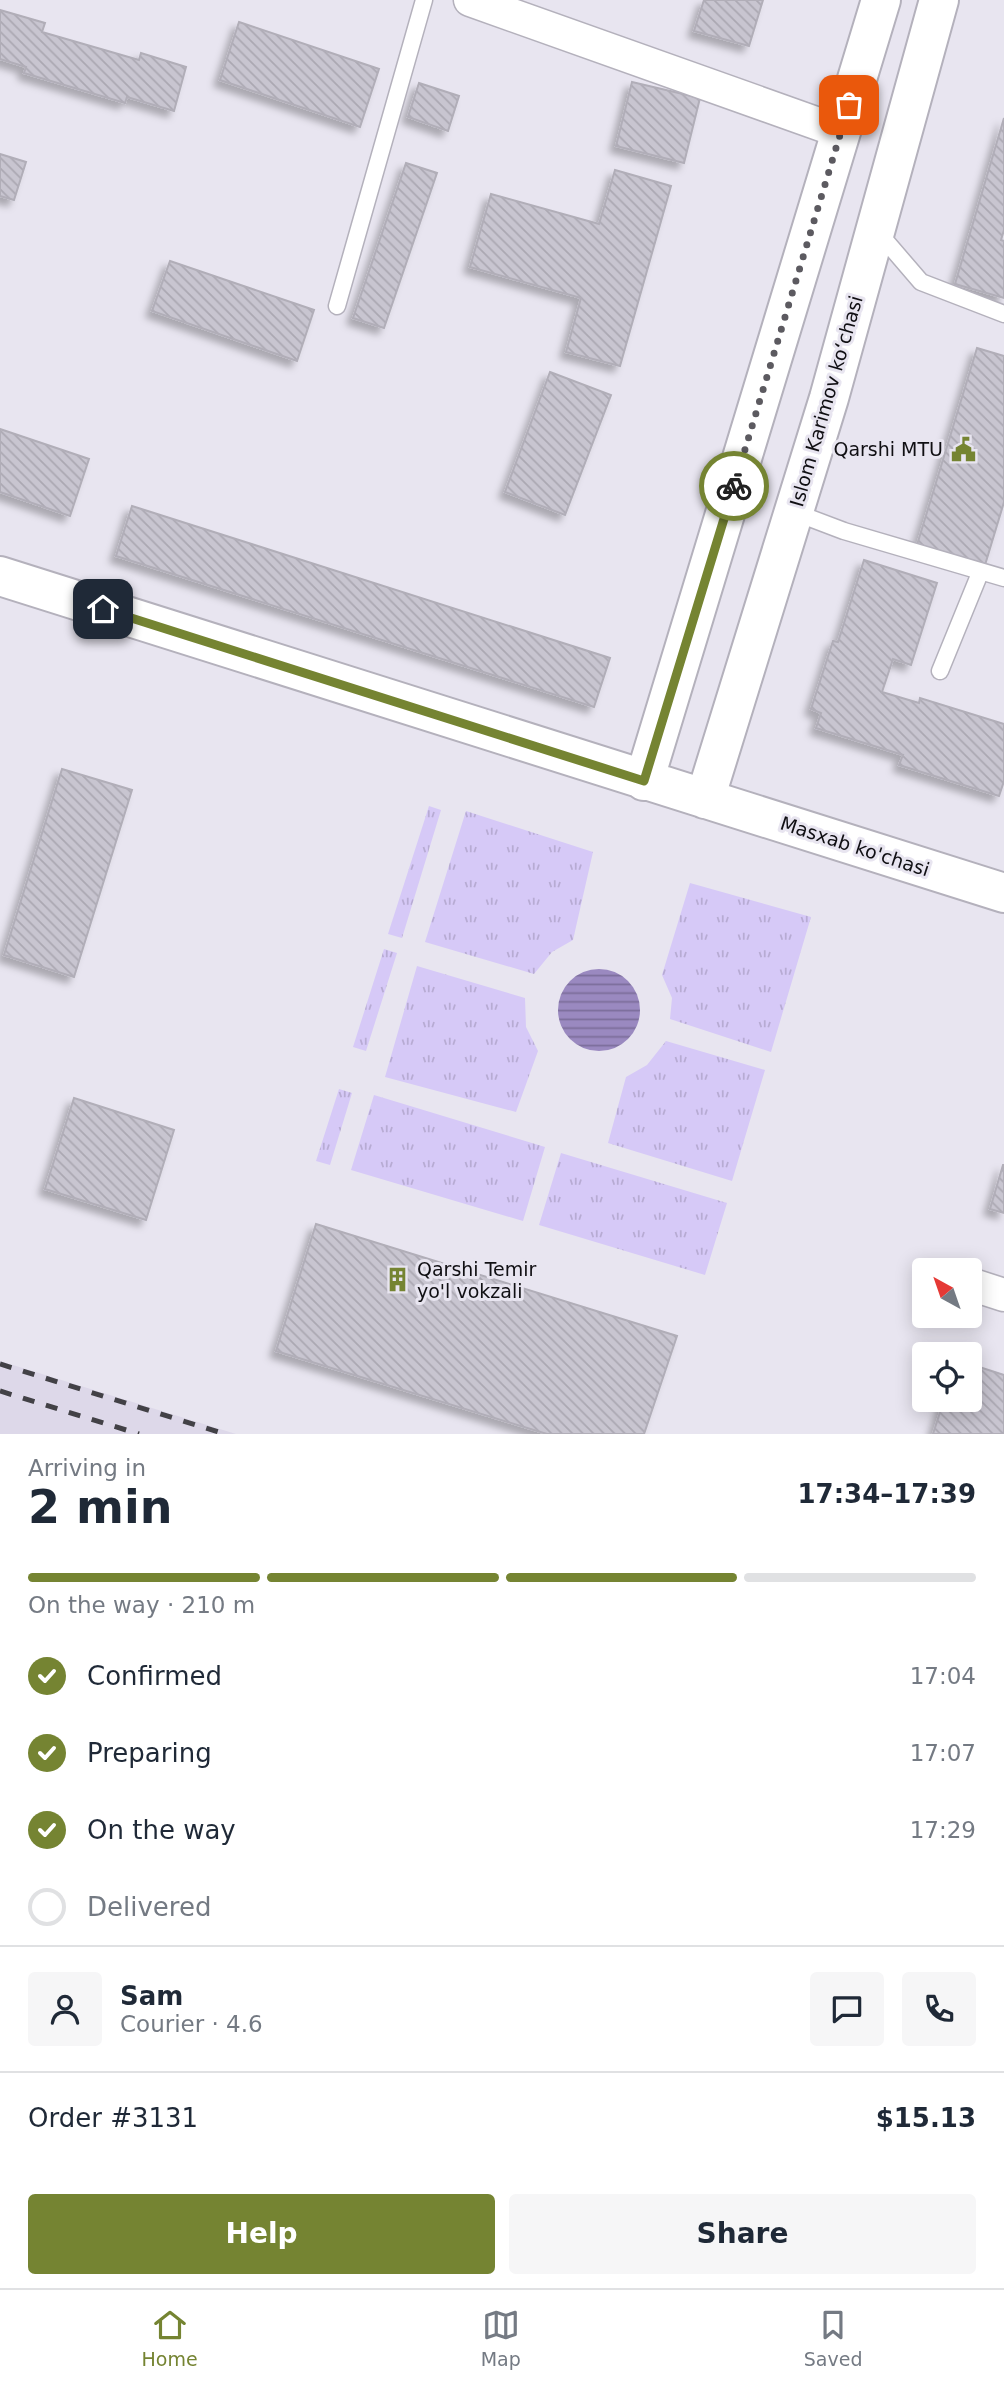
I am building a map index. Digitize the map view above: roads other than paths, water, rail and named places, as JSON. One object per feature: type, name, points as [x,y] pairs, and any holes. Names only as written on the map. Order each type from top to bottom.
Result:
[{"type":"main road","points":[[0,576],[644,781],[881,0]]},
{"type":"main road","name":"Islom Karimov ko‘chasi","points":[[705,799],[794,512],[939,0]]},
{"type":"main road","name":"Masxab ko'chasi","points":[[644,781],[1004,894]]},
{"type":"street","points":[[470,0],[841,132]]},
{"type":"street","points":[[982,1288],[1004,1294]]},
{"type":"lane","points":[[337,306],[424,0]]},
{"type":"lane","points":[[875,229],[921,282],[1004,314]]},
{"type":"lane","points":[[794,512],[980,573],[1003,576]]},
{"type":"lane","points":[[940,671],[980,573]]},
{"type":"railway","points":[[0,1364],[225,1434]]},
{"type":"railway","points":[[0,1391],[139,1434]]},
{"type":"place","name":"Qarshi MTU","points":[[963,449]]},
{"type":"place","name":"Qarshi Temir yo'l vokzali","points":[[397,1280]]}]
